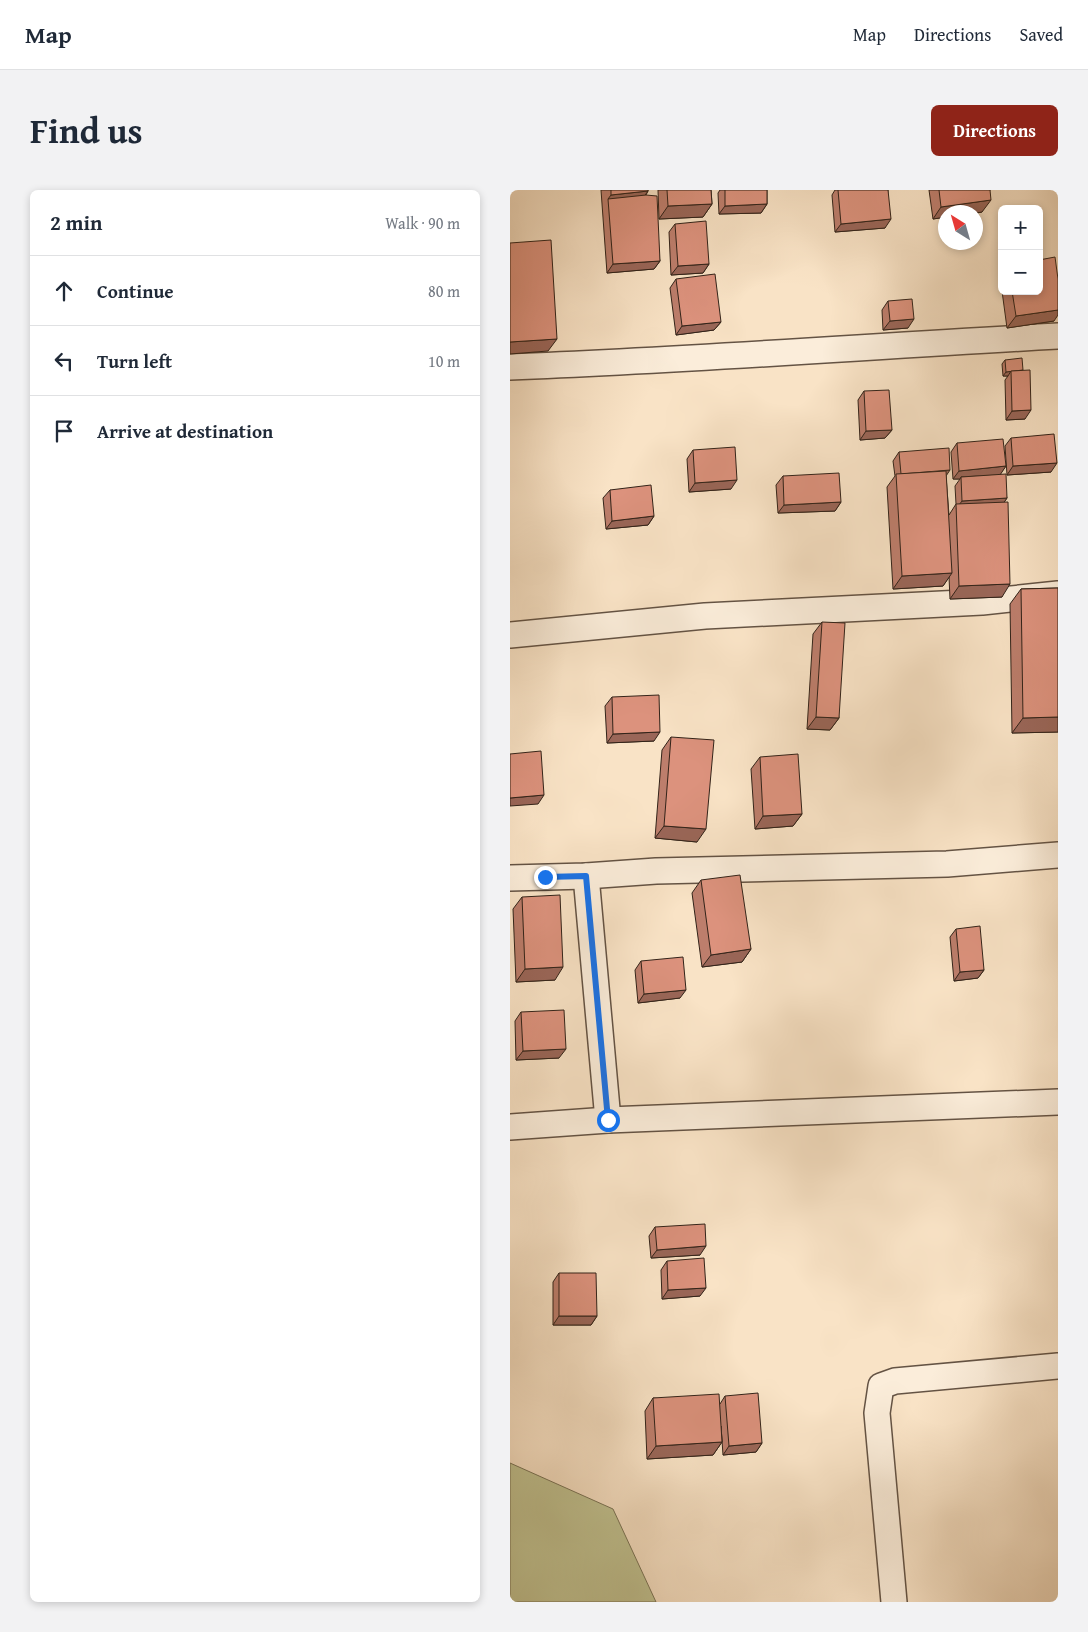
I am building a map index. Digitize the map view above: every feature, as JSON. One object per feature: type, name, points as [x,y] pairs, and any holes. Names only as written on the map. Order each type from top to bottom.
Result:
[{"type":"street","points":[[510,367],[625,363],[1058,336]]},
{"type":"street","points":[[510,634],[704,616],[982,602],[1058,594]]},
{"type":"street","points":[[510,878],[586,876],[656,870],[947,864],[1058,855]]},
{"type":"street","points":[[586,876],[608,1120]]},
{"type":"street","points":[[510,1127],[608,1120],[1058,1102]]},
{"type":"street","points":[[894,1602],[877,1413],[881,1386],[895,1381],[1058,1366]]},
{"type":"green space","points":[[510,1463],[613,1509],[656,1602],[510,1602]]},
{"type":"building","points":[[611,190],[648,190],[648,191],[611,195]]},
{"type":"building","points":[[667,190],[711,190],[712,204],[668,206]]},
{"type":"building","points":[[725,190],[767,190],[767,204],[725,206]]},
{"type":"building","points":[[838,190],[888,190],[891,219],[841,224]]},
{"type":"building","points":[[939,190],[990,190],[991,200],[941,205]]},
{"type":"building","points":[[646,195],[657,196],[660,261],[613,264],[608,199]]},
{"type":"building","points":[[706,221],[709,264],[678,266],[675,224]]},
{"type":"building","points":[[551,240],[557,339],[510,342],[510,243]]},
{"type":"building","points":[[1055,257],[1058,279],[1058,310],[1016,316],[1013,295],[1043,295],[1043,259]]},
{"type":"building","points":[[715,274],[721,322],[682,326],[676,279]]},
{"type":"building","points":[[912,299],[914,319],[890,321],[888,301]]},
{"type":"building","points":[[1022,358],[1023,370],[1006,372],[1005,360]]},
{"type":"building","points":[[1030,370],[1031,410],[1012,411],[1011,371]]},
{"type":"building","points":[[889,390],[892,430],[866,431],[864,391]]},
{"type":"building","points":[[1054,434],[1057,463],[1013,466],[1011,438]]},
{"type":"building","points":[[1003,439],[1006,466],[959,471],[957,443]]},
{"type":"building","points":[[735,447],[737,480],[695,483],[693,450]]},
{"type":"building","points":[[949,448],[950,470],[901,474],[899,452]]},
{"type":"building","points":[[946,471],[952,573],[902,576],[896,474]]},
{"type":"building","points":[[839,473],[841,502],[784,505],[783,476]]},
{"type":"building","points":[[1006,474],[1007,498],[962,501],[961,477]]},
{"type":"building","points":[[651,485],[654,516],[612,521],[610,490]]},
{"type":"building","points":[[1008,502],[1010,584],[959,586],[956,504]]},
{"type":"building","points":[[1058,588],[1058,717],[1023,718],[1021,589]]},
{"type":"building","points":[[822,622],[845,623],[839,718],[816,717]]},
{"type":"building","points":[[659,695],[660,732],[613,734],[612,697]]},
{"type":"building","points":[[671,737],[714,740],[706,829],[664,826]]},
{"type":"building","points":[[541,751],[544,795],[510,798],[510,754]]},
{"type":"building","points":[[798,754],[802,814],[763,816],[760,757]]},
{"type":"building","points":[[740,875],[751,949],[711,955],[701,880]]},
{"type":"building","points":[[560,895],[563,967],[525,969],[522,897]]},
{"type":"building","points":[[980,926],[984,970],[960,972],[956,929]]},
{"type":"building","points":[[683,957],[686,990],[644,994],[641,961]]},
{"type":"building","points":[[564,1010],[566,1049],[523,1051],[521,1012]]},
{"type":"building","points":[[705,1224],[706,1246],[657,1250],[655,1227]]},
{"type":"building","points":[[704,1258],[706,1288],[668,1290],[667,1261]]},
{"type":"building","points":[[559,1273],[596,1273],[597,1316],[559,1316]]},
{"type":"building","points":[[758,1393],[762,1443],[729,1446],[725,1396]]},
{"type":"building","points":[[719,1394],[722,1442],[656,1446],[653,1398]]},
{"type":"route","points":[[545,877],[586,876],[608,1120]]}]
